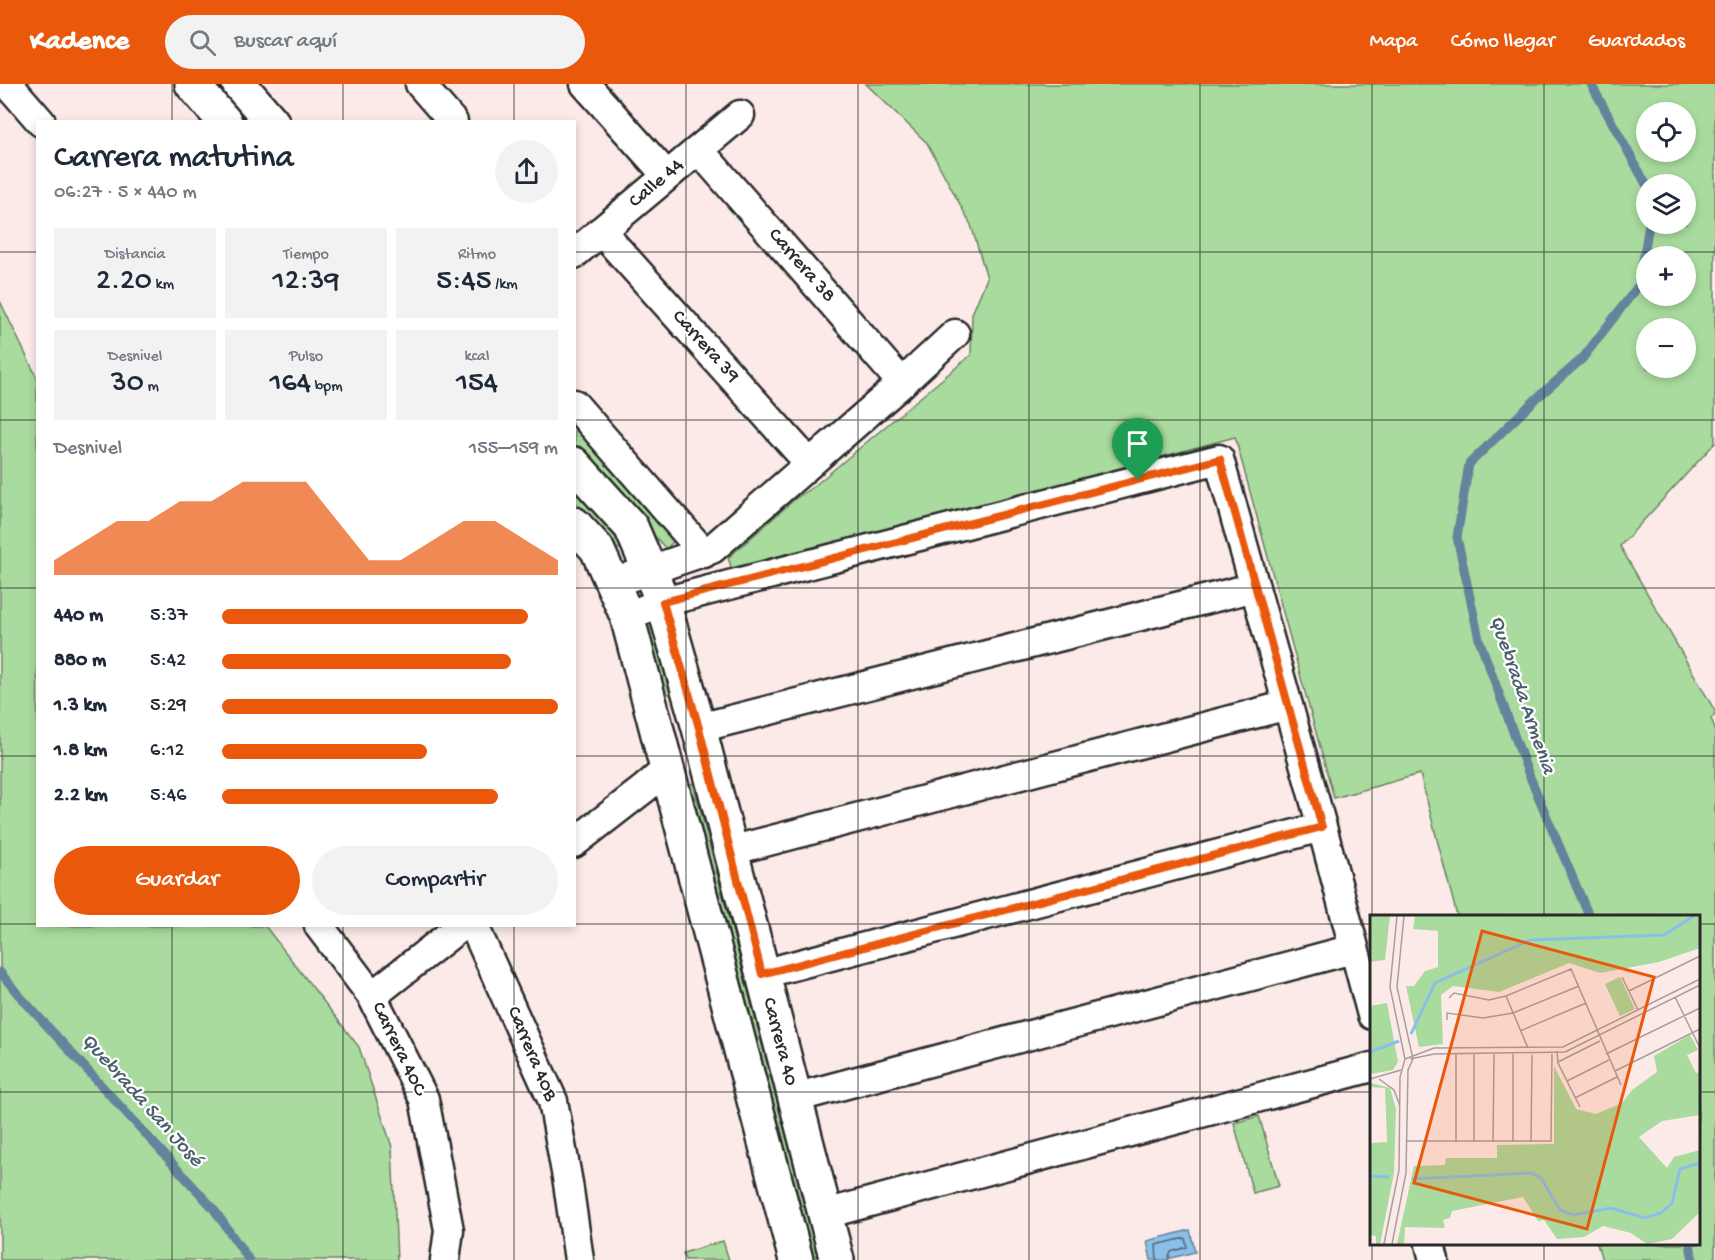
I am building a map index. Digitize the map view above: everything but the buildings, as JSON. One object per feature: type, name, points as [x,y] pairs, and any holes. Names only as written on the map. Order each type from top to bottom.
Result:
[{"type":"street","points":[[8,84],[39,120]]},
{"type":"street","points":[[192,84],[223,120]]},
{"type":"street","points":[[239,84],[270,120]]},
{"type":"street","points":[[420,84],[451,120]]},
{"type":"street","points":[[585,84],[667,176]]},
{"type":"street","name":"Calle 44","points":[[576,252],[741,115]]},
{"type":"street","name":"Carrera 38","points":[[699,150],[902,383]]},
{"type":"street","name":"Carrera 39","points":[[601,231],[809,463]]},
{"type":"street","points":[[612,583],[712,549],[955,334]]},
{"type":"street","points":[[576,406],[704,553]]},
{"type":"street","points":[[627,615],[663,602],[1220,459],[1322,827],[1370,1011]]},
{"type":"street","name":"Carrera 40","points":[[576,466],[631,527],[663,602],[699,728],[837,1260]]},
{"type":"street","name":"Carrera 40","points":[[576,526],[597,549],[627,615],[796,1260]]},
{"type":"street","points":[[699,728],[1255,587]]},
{"type":"street","points":[[730,851],[1288,705]]},
{"type":"street","points":[[576,841],[668,768]]},
{"type":"street","points":[[762,974],[1322,827]]},
{"type":"street","name":"Carrera 40C","points":[[320,927],[372,996],[424,1099],[448,1230],[445,1260]]},
{"type":"street","points":[[372,996],[460,927]]},
{"type":"street","name":"Carrera 40B","points":[[474,927],[553,1101],[579,1260]]},
{"type":"street","points":[[794,1098],[1353,949]]},
{"type":"street","points":[[825,1214],[1370,1067]]},
{"type":"street","points":[[1430,1245],[1434,1260]]},
{"type":"green space","points":[[866,84],[1715,84],[1715,443],[1620,546],[1715,711],[1715,715],[1711,718],[1715,729],[1715,1260],[1602,1260],[1597,1245],[1700,1245],[1700,915],[1457,915],[1420,774],[1334,798],[1235,437],[733,572],[728,558],[796,498],[813,487],[971,355],[972,314],[987,278],[971,225],[927,143]]},
{"type":"green space","points":[[0,301],[36,376],[36,927],[266,927],[359,1047],[392,1147],[397,1260],[0,1260]]},
{"type":"green space","points":[[576,427],[675,540],[666,549],[576,446]]},
{"type":"green space","points":[[576,485],[627,542],[617,550],[576,502]]},
{"type":"green space","points":[[657,622],[676,692],[660,696],[641,626]]},
{"type":"green space","points":[[693,783],[819,1260],[815,1260],[689,784]]},
{"type":"green space","points":[[1259,1116],[1279,1186],[1253,1193],[1234,1123]]},
{"type":"green space","points":[[723,1241],[729,1260],[685,1260],[683,1253]]},
{"type":"water","points":[[1190,1230],[1195,1252],[1164,1260],[1151,1260],[1147,1241]]},
{"type":"waterway","name":"Quebrada Armenia","points":[[1591,84],[1640,174]]},
{"type":"waterway","name":"Quebrada Armenia","points":[[1589,915],[1527,770],[1479,639],[1457,537],[1469,464],[1537,398],[1582,359],[1639,285],[1647,234]]},
{"type":"waterway","name":"Quebrada San José","points":[[0,972],[213,1208],[249,1260]]},
{"type":"waterway","name":"Quebrada Armenia","points":[[1690,1245],[1693,1260]]},
{"type":"route","points":[[1220,459],[1322,827],[762,974],[699,728],[663,602],[1138,480],[1220,459]]}]
